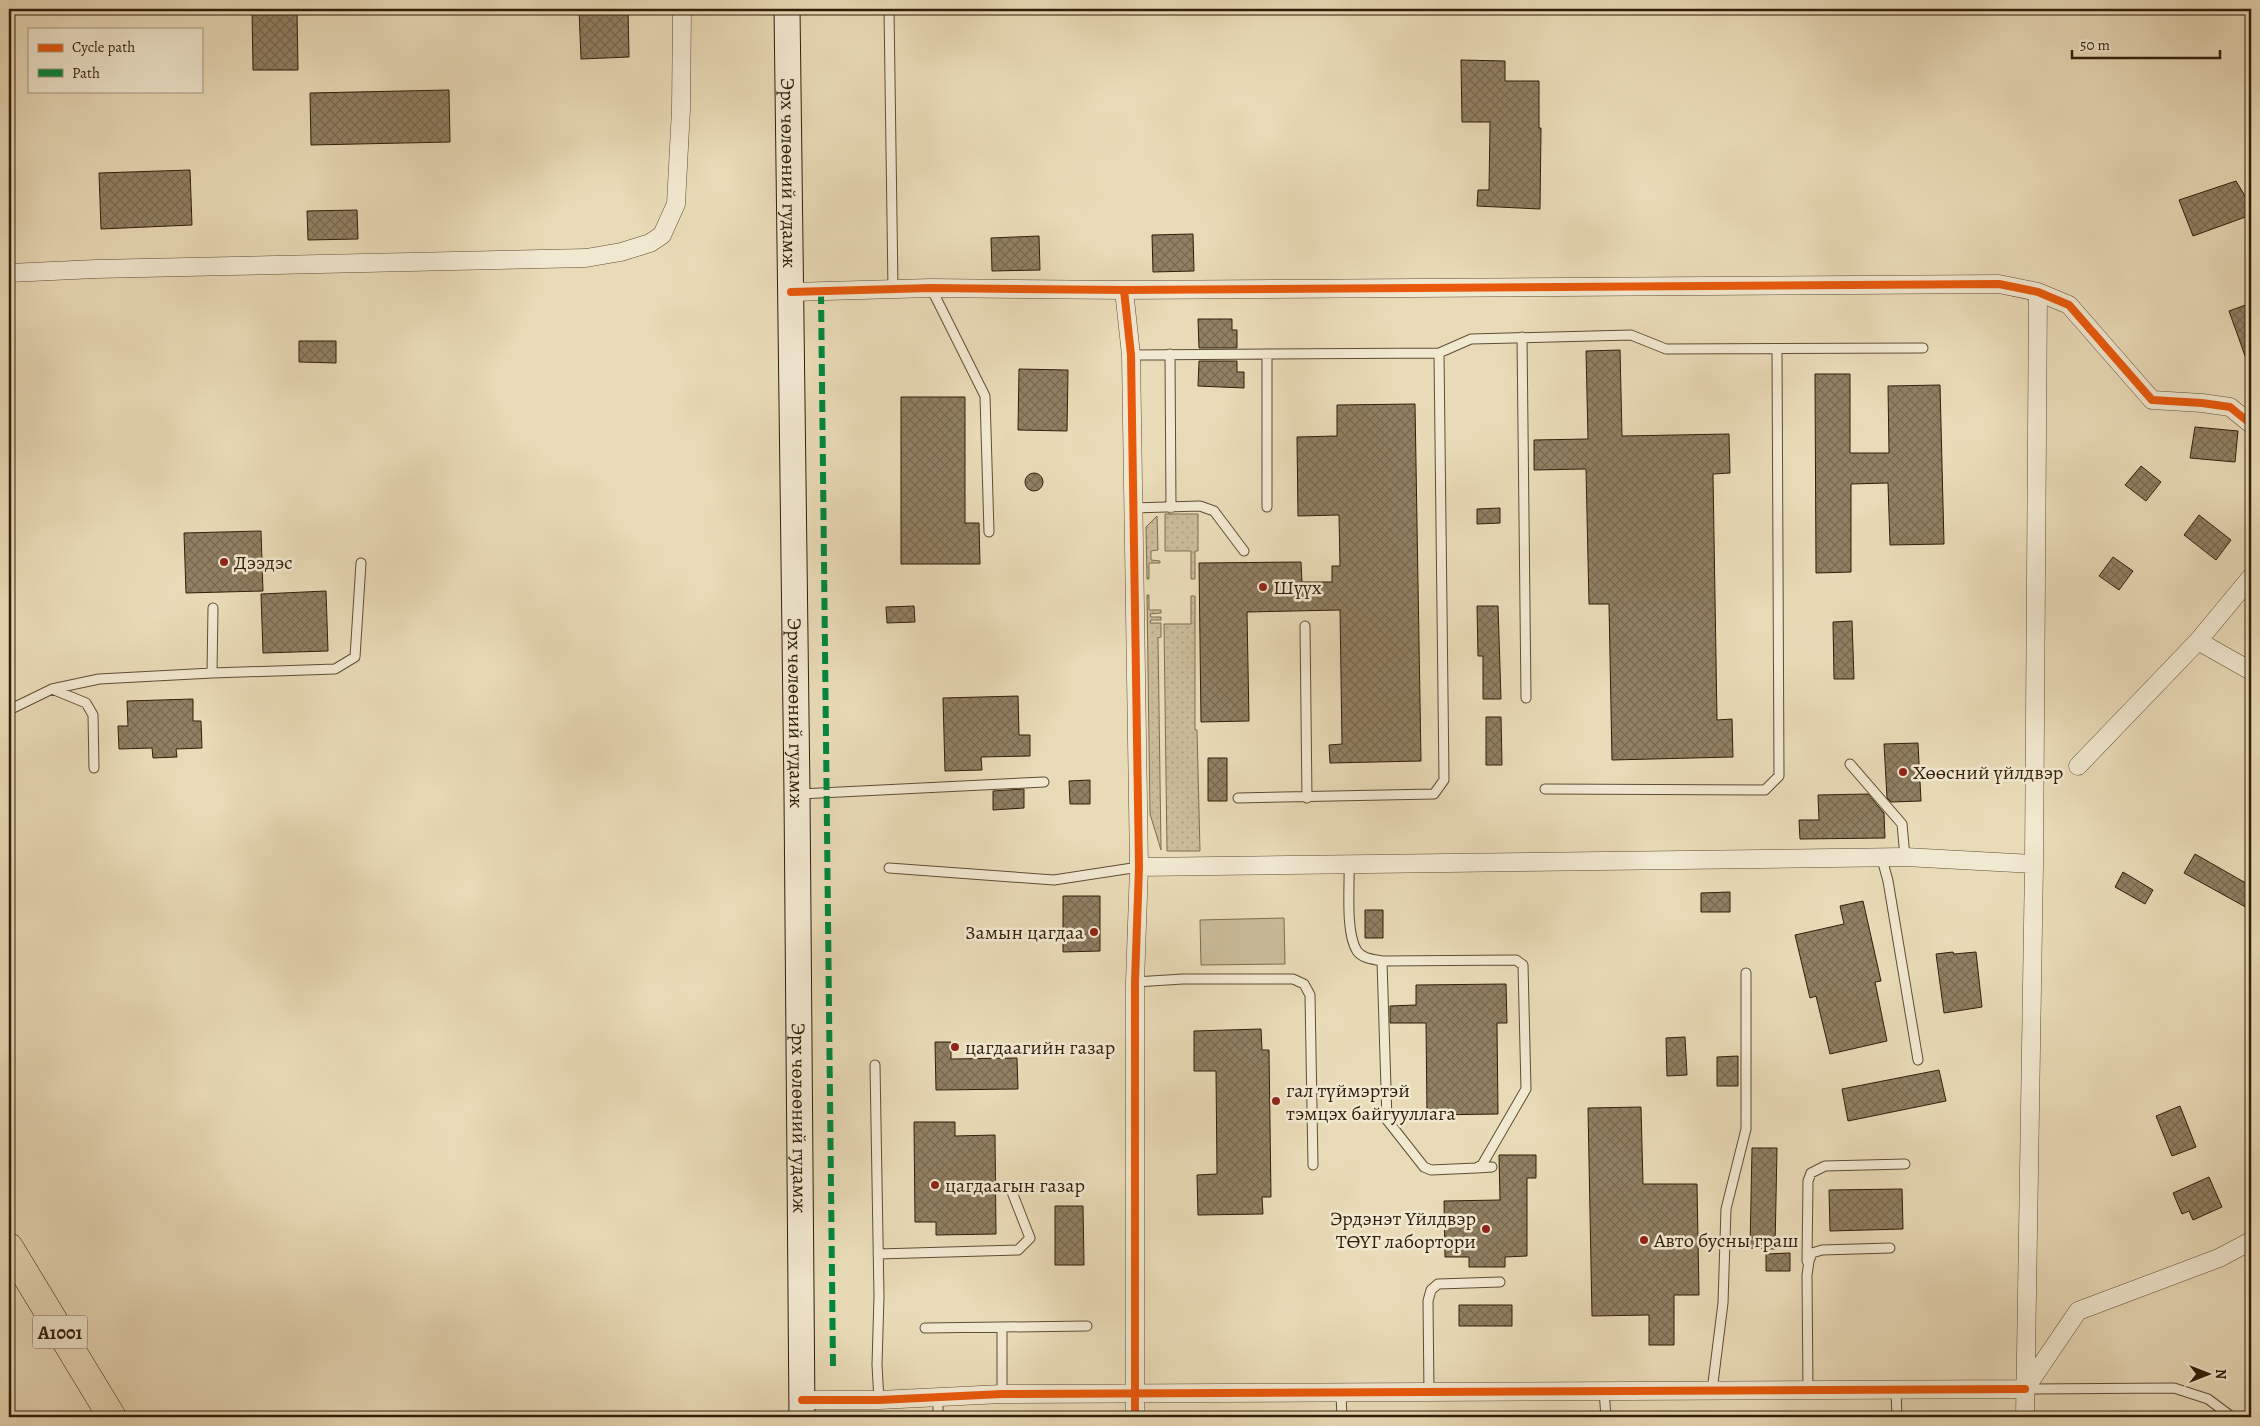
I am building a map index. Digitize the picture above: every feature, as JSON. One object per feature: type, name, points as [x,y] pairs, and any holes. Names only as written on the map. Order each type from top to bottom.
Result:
[{"type":"highway","name":"A1001","points":[[9,1247],[112,1417]]},
{"type":"main road","name":"Эрх чөлөөний гудамж","points":[[787,9],[797,794],[802,1409]]},
{"type":"street","points":[[9,273],[96,269],[586,258],[621,252],[650,243],[662,235],[676,204],[681,109],[682,9]]},
{"type":"street","points":[[791,292],[931,288],[1124,290],[1999,284],[2038,292],[2069,305],[2152,400],[2230,407],[2251,424]]},
{"type":"street","points":[[1124,290],[1131,355],[1139,866],[1134,982],[1135,1417]]},
{"type":"street","points":[[2025,1417],[2034,864],[2038,292]]},
{"type":"street","points":[[2078,766],[2198,641],[2251,577]]},
{"type":"street","points":[[2198,641],[2251,671]]},
{"type":"street","points":[[1139,866],[1882,859],[1905,857],[2034,864]]},
{"type":"street","points":[[2025,1389],[2078,1311],[2218,1258],[2251,1241]]},
{"type":"street","points":[[802,1409],[879,1400],[1002,1394],[1340,1394],[2025,1389]]},
{"type":"lane","points":[[889,9],[894,289]]},
{"type":"lane","points":[[931,288],[985,396],[989,532]]},
{"type":"lane","points":[[1131,355],[1439,353],[1471,339],[1632,335],[1666,349],[1923,348]]},
{"type":"lane","points":[[1522,337],[1526,698]]},
{"type":"lane","points":[[1545,789],[1765,790],[1779,776],[1777,349]]},
{"type":"lane","points":[[1238,798],[1434,794],[1444,780],[1439,353]]},
{"type":"lane","points":[[1170,354],[1171,508]]},
{"type":"lane","points":[[1267,354],[1267,507]]},
{"type":"lane","points":[[1132,508],[1200,506],[1211,508],[1244,552]]},
{"type":"lane","points":[[9,710],[52,689],[99,679],[334,669],[355,657],[361,563]]},
{"type":"lane","points":[[212,608],[212,673]]},
{"type":"lane","points":[[1305,626],[1307,798]]},
{"type":"lane","points":[[52,689],[86,704],[93,715],[94,768]]},
{"type":"lane","points":[[1850,764],[1902,824],[1905,857]]},
{"type":"lane","points":[[797,794],[1044,782]]},
{"type":"lane","points":[[1882,859],[1888,881],[1918,1060]]},
{"type":"lane","points":[[1349,864],[1351,930],[1357,950],[1365,958],[1382,961],[1516,960],[1522,965],[1526,1089],[1482,1165],[1476,1168]]},
{"type":"lane","points":[[889,868],[1054,880],[1139,866]]},
{"type":"lane","points":[[1382,961],[1387,1120],[1424,1166],[1431,1170],[1492,1167]]},
{"type":"lane","points":[[1712,1391],[1723,1303],[1726,1209],[1746,1129],[1746,973]]},
{"type":"lane","points":[[1134,982],[1183,979],[1293,979],[1304,984],[1310,995],[1313,1165]]},
{"type":"lane","points":[[875,1064],[878,1254],[877,1365],[879,1400]]},
{"type":"lane","points":[[1808,1391],[1808,1180],[1811,1172],[1825,1166],[1905,1164]]},
{"type":"lane","points":[[878,1254],[1018,1250],[1030,1238],[1012,1192]]},
{"type":"lane","points":[[1807,1275],[1808,1261],[1812,1253],[1822,1250],[1890,1248]]},
{"type":"lane","points":[[1429,1393],[1428,1301],[1431,1290],[1438,1284],[1500,1282]]},
{"type":"lane","points":[[925,1328],[1087,1326]]},
{"type":"lane","points":[[1002,1327],[1002,1394]]},
{"type":"lane","points":[[2025,1389],[2174,1388],[2208,1399],[2232,1417]]},
{"type":"lane","points":[[1896,1390],[1897,1417]]},
{"type":"lane","points":[[1604,1392],[1606,1417]]},
{"type":"lane","points":[[1340,1394],[1342,1417]]},
{"type":"lane","points":[[938,1398],[938,1417]]},
{"type":"shaded area","points":[[1165,514],[1198,514],[1198,551],[1195,551],[1195,579],[1191,579],[1191,551],[1165,551]]},
{"type":"shaded area","points":[[1157,516],[1158,550],[1151,551],[1151,560],[1160,561],[1160,563],[1149,563],[1149,579],[1147,579],[1146,527]]},
{"type":"shaded area","points":[[1147,595],[1149,595],[1149,610],[1161,610],[1161,613],[1150,614],[1151,617],[1161,617],[1161,620],[1151,620],[1150,623],[1161,623],[1161,637],[1158,638],[1161,850],[1150,814]]},
{"type":"shaded area","points":[[1191,596],[1195,596],[1195,730],[1197,730],[1200,851],[1167,851],[1164,624],[1191,624]]},
{"type":"shaded area","points":[[1284,918],[1285,964],[1201,965],[1200,920]]},
{"type":"building","points":[[252,9],[297,9],[298,70],[253,70]]},
{"type":"building","points":[[579,9],[628,9],[629,57],[581,59]]},
{"type":"building","points":[[1461,60],[1505,61],[1505,81],[1539,81],[1539,128],[1541,128],[1540,209],[1477,206],[1478,190],[1489,190],[1490,122],[1462,122]]},
{"type":"building","points":[[449,90],[450,142],[311,145],[310,93]]},
{"type":"building","points":[[190,170],[192,225],[101,229],[99,173]]},
{"type":"building","points":[[2236,181],[2251,206],[2251,215],[2193,236],[2179,200]]},
{"type":"building","points":[[357,210],[358,239],[308,240],[307,211]]},
{"type":"building","points":[[1193,234],[1194,271],[1153,272],[1152,235]]},
{"type":"building","points":[[1039,236],[1040,270],[992,271],[991,238]]},
{"type":"building","points":[[2251,303],[2251,366],[2249,367],[2229,311]]},
{"type":"building","points":[[1198,319],[1232,319],[1232,330],[1237,330],[1237,348],[1199,348]]},
{"type":"building","points":[[299,341],[336,341],[336,363],[299,362]]},
{"type":"building","points":[[1620,350],[1622,436],[1729,434],[1730,473],[1713,474],[1717,720],[1732,719],[1733,757],[1612,760],[1609,604],[1589,604],[1586,469],[1534,470],[1534,440],[1588,439],[1586,351]]},
{"type":"building","points":[[1199,361],[1237,361],[1237,372],[1244,372],[1244,388],[1198,386]]},
{"type":"building","points":[[1019,369],[1068,370],[1067,431],[1018,430]]},
{"type":"building","points":[[1815,374],[1850,374],[1850,453],[1889,453],[1888,386],[1940,385],[1944,544],[1890,545],[1888,483],[1851,484],[1851,572],[1816,573]]},
{"type":"building","points":[[901,397],[965,397],[965,523],[979,523],[980,564],[901,564]]},
{"type":"building","points":[[1415,404],[1421,761],[1330,763],[1329,745],[1342,744],[1340,610],[1247,612],[1249,721],[1201,722],[1199,563],[1301,562],[1302,582],[1332,582],[1332,566],[1340,566],[1339,515],[1298,516],[1297,437],[1337,436],[1337,405]]},
{"type":"building","points":[[2195,427],[2238,431],[2235,462],[2190,458]]},
{"type":"building","points":[[2141,466],[2161,482],[2146,501],[2125,485]]},
{"type":"building","points":[[1034,473],[1040,476],[1043,482],[1040,488],[1034,491],[1028,488],[1025,482],[1028,476]]},
{"type":"building","points":[[1500,508],[1500,523],[1477,524],[1477,509]]},
{"type":"building","points":[[2199,515],[2231,540],[2216,560],[2184,535]]},
{"type":"building","name":"Дээдэс","points":[[261,531],[263,591],[186,593],[184,533]]},
{"type":"building","points":[[2113,557],[2133,571],[2119,590],[2099,576]]},
{"type":"building","name":"Дээдэс","points":[[326,591],[328,651],[263,653],[261,594]]},
{"type":"building","points":[[914,606],[915,622],[887,623],[886,607]]},
{"type":"building","points":[[1477,606],[1498,606],[1501,699],[1483,699],[1483,656],[1478,656]]},
{"type":"building","points":[[1852,621],[1854,679],[1834,679],[1833,622]]},
{"type":"building","points":[[1018,696],[1019,735],[1030,735],[1030,756],[981,757],[982,770],[945,771],[943,698]]},
{"type":"building","points":[[193,699],[193,721],[201,721],[202,748],[176,749],[177,757],[153,758],[152,748],[119,749],[118,726],[128,726],[127,701]]},
{"type":"building","points":[[1486,717],[1501,717],[1502,765],[1486,765]]},
{"type":"building","name":"Хөөсний үйлдвэр","points":[[1918,743],[1921,801],[1891,802],[1887,798],[1884,744]]},
{"type":"building","points":[[1208,758],[1227,758],[1227,801],[1208,801]]},
{"type":"building","points":[[1090,780],[1090,804],[1070,804],[1069,781]]},
{"type":"building","points":[[1024,789],[1024,808],[993,810],[993,791]]},
{"type":"building","points":[[1868,794],[1884,813],[1885,838],[1800,839],[1799,820],[1819,820],[1818,795]]},
{"type":"building","points":[[2195,854],[2251,886],[2251,910],[2184,873]]},
{"type":"building","points":[[2123,872],[2153,890],[2145,904],[2115,887]]},
{"type":"building","points":[[1730,892],[1730,912],[1701,912],[1701,893]]},
{"type":"building","points":[[1063,896],[1100,896],[1100,951],[1063,952]]},
{"type":"building","points":[[1863,901],[1881,981],[1875,982],[1887,1041],[1830,1054],[1816,996],[1810,998],[1795,935],[1844,924],[1840,906]]},
{"type":"building","points":[[1365,910],[1383,910],[1383,938],[1365,938]]},
{"type":"building","points":[[1953,952],[1954,954],[1976,952],[1982,1007],[1944,1013],[1936,954]]},
{"type":"building","points":[[1506,984],[1507,1023],[1497,1023],[1498,1114],[1427,1115],[1426,1023],[1390,1023],[1390,1006],[1416,1005],[1416,985]]},
{"type":"building","points":[[1261,1029],[1262,1050],[1269,1050],[1271,1197],[1262,1197],[1263,1214],[1198,1215],[1197,1175],[1217,1174],[1216,1071],[1194,1071],[1194,1031]]},
{"type":"building","points":[[1685,1037],[1687,1075],[1667,1076],[1666,1038]]},
{"type":"building","points":[[935,1042],[951,1042],[951,1059],[1017,1058],[1018,1089],[936,1090]]},
{"type":"building","points":[[1738,1056],[1738,1086],[1717,1086],[1717,1057]]},
{"type":"building","points":[[1939,1070],[1946,1101],[1848,1121],[1842,1089]]},
{"type":"building","points":[[2180,1106],[2196,1147],[2172,1156],[2156,1116]]},
{"type":"building","name":"Авто бусны граш","points":[[1641,1107],[1643,1184],[1697,1184],[1699,1295],[1674,1295],[1674,1345],[1649,1345],[1649,1315],[1592,1316],[1588,1108]]},
{"type":"building","name":"цагдаагын газар","points":[[914,1122],[955,1122],[955,1136],[995,1135],[996,1234],[936,1235],[936,1222],[915,1222]]},
{"type":"building","points":[[1752,1148],[1777,1148],[1775,1249],[1750,1248]]},
{"type":"building","name":"Эрдэнэт Үйлдвэр ТӨҮГ лабортори","points":[[1499,1155],[1536,1155],[1536,1178],[1527,1178],[1527,1256],[1505,1257],[1505,1267],[1469,1267],[1469,1257],[1445,1257],[1444,1201],[1500,1200]]},
{"type":"building","points":[[2209,1177],[2222,1207],[2193,1220],[2189,1211],[2182,1214],[2173,1193]]},
{"type":"building","points":[[1902,1189],[1903,1229],[1830,1231],[1829,1190]]},
{"type":"building","points":[[1055,1206],[1083,1206],[1084,1265],[1055,1265]]},
{"type":"building","points":[[1790,1253],[1790,1271],[1766,1271],[1766,1254]]},
{"type":"building","points":[[1459,1305],[1512,1305],[1512,1326],[1459,1326]]},
{"type":"marked path","points":[[821,292],[833,1366]]},
{"type":"cycle path","points":[[791,292],[931,288],[1124,290],[1999,284],[2038,292],[2069,305],[2152,400],[2230,407],[2251,424]]},
{"type":"cycle path","points":[[1124,290],[1131,355],[1139,867],[1135,982],[1135,1417]]},
{"type":"cycle path","points":[[802,1400],[879,1400],[1002,1394],[2025,1389]]},
{"type":"place","name":"Дээдэс","points":[[224,562]]},
{"type":"place","name":"Шүүх","points":[[1263,587]]},
{"type":"place","name":"Хөөсний үйлдвэр","points":[[1903,772]]},
{"type":"place","name":"Замын цагдаа","points":[[1094,932]]},
{"type":"place","name":"цагдаагийн газар","points":[[955,1047]]},
{"type":"place","name":"гал түймэртэй тэмцэх байгууллага","points":[[1276,1101]]},
{"type":"place","name":"цагдаагын газар","points":[[935,1185]]},
{"type":"place","name":"Эрдэнэт Үйлдвэр ТӨҮГ лабортори","points":[[1486,1229]]},
{"type":"place","name":"Авто бусны граш","points":[[1644,1240]]}]
